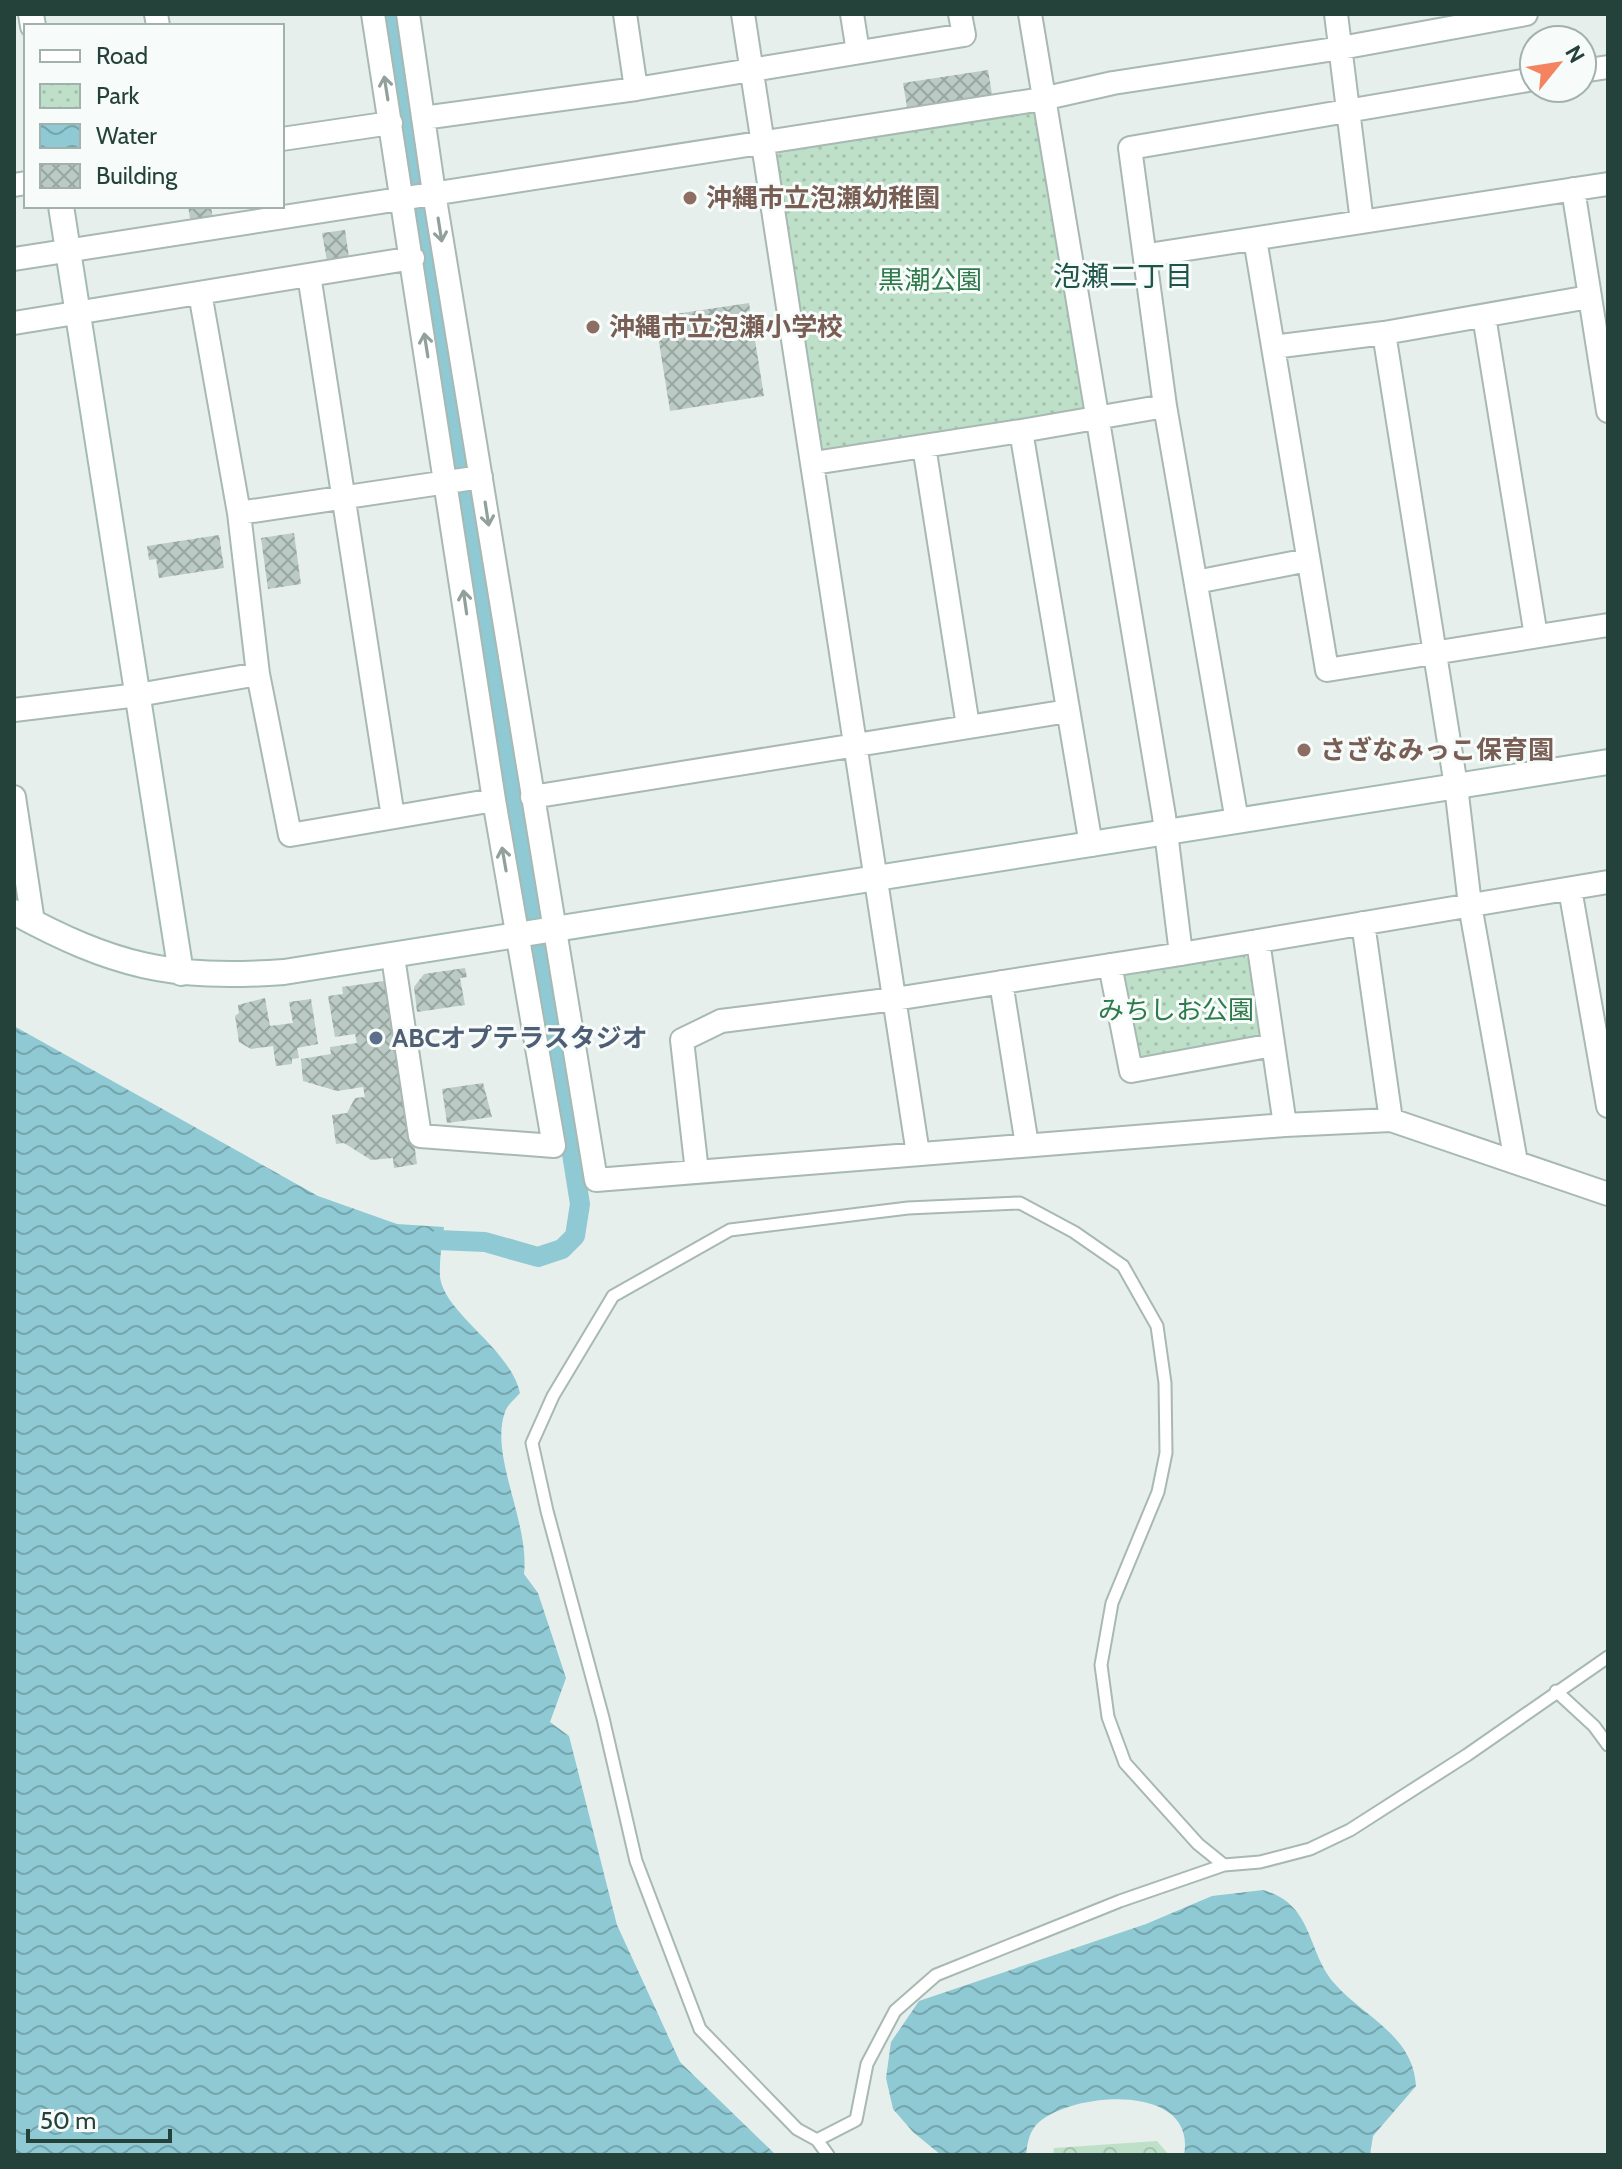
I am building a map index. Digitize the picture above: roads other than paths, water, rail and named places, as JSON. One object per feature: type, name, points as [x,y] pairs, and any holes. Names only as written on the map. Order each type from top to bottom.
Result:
[{"type":"street","points":[[373,14],[404,198],[494,800],[537,933],[596,1180],[1285,1125],[1391,1120],[1608,1194]]},
{"type":"street","points":[[393,957],[420,1136],[554,1146],[537,933],[532,797],[408,14]]},
{"type":"street","points":[[625,14],[636,89]]},
{"type":"street","points":[[743,14],[760,144],[814,463],[918,1154]]},
{"type":"street","points":[[852,14],[858,52]]},
{"type":"street","points":[[423,118],[636,89],[964,35],[960,14]]},
{"type":"street","points":[[1030,14],[1166,833],[1181,954]]},
{"type":"street","points":[[1336,14],[1362,222]]},
{"type":"street","points":[[14,259],[1042,99],[1113,83],[1341,48],[1526,14]]},
{"type":"street","points":[[1237,821],[1165,406],[1148,255],[1130,148],[1518,82]]},
{"type":"street","points":[[284,139],[391,123]]},
{"type":"street","points":[[1148,255],[1608,184]]},
{"type":"street","points":[[1573,189],[1608,411]]},
{"type":"street","points":[[61,208],[181,973]]},
{"type":"street","points":[[1255,239],[1327,670],[1608,625]]},
{"type":"street","points":[[14,323],[413,258]]},
{"type":"street","points":[[309,275],[393,817]]},
{"type":"street","points":[[200,293],[239,513],[258,674],[290,835],[494,800]]},
{"type":"street","points":[[1273,347],[1384,333],[1589,297]]},
{"type":"street","points":[[1484,316],[1536,636]]},
{"type":"street","points":[[1384,333],[1456,786],[1470,905],[1516,1162]]},
{"type":"street","points":[[814,463],[1165,406]]},
{"type":"street","points":[[1021,431],[1091,845]]},
{"type":"street","points":[[924,446],[968,726]]},
{"type":"street","points":[[239,513],[481,477]]},
{"type":"street","points":[[1196,582],[1308,560]]},
{"type":"street","points":[[14,710],[138,695],[258,674]]},
{"type":"street","points":[[532,797],[1068,711]]},
{"type":"street","points":[[14,797],[24,917],[113,959],[181,973],[234,975],[284,972],[393,957],[1608,762]]},
{"type":"street","points":[[697,1172],[682,1040],[721,1021],[895,999],[1608,882]]},
{"type":"street","points":[[1570,889],[1608,1106]]},
{"type":"street","points":[[1363,923],[1391,1120]]},
{"type":"street","points":[[1258,941],[1285,1125]]},
{"type":"street","points":[[1110,965],[1131,1071],[1273,1045]]},
{"type":"street","points":[[1001,982],[1027,1145]]},
{"type":"lane","points":[[828,2155],[817,2140],[797,2129],[700,2029],[636,1861],[603,1718],[547,1511],[532,1443],[553,1396],[613,1296],[730,1230],[908,1208],[1020,1203],[1074,1232],[1123,1266],[1157,1326],[1165,1383],[1166,1453],[1158,1492],[1112,1603],[1101,1665],[1108,1717],[1125,1763],[1198,1844],[1224,1865]]},
{"type":"lane","points":[[817,2140],[856,2120],[867,2064],[895,2011],[936,1975],[1120,1901],[1224,1865],[1260,1862],[1310,1849],[1350,1830],[1467,1755],[1608,1657]]},
{"type":"lane","points":[[1556,1691],[1594,1726],[1608,1745]]},
{"type":"water","points":[[14,1026],[318,1196],[397,1224],[444,1227],[440,1277],[444,1290],[464,1318],[504,1361],[520,1393],[505,1412],[501,1429],[502,1448],[521,1533],[524,1574],[538,1593],[566,1678],[550,1722],[569,1736],[617,1925],[680,2062],[776,2155],[14,2155]]},
{"type":"water","points":[[1263,1890],[1280,1897],[1292,1907],[1301,1918],[1335,1984],[1397,2040],[1413,2068],[1416,2086],[1373,2136],[1370,2155],[1184,2155],[1183,2131],[1171,2114],[1152,2104],[1101,2100],[1052,2113],[1034,2128],[1026,2155],[941,2155],[913,2132],[893,2109],[886,2078],[891,2042],[919,2001],[1146,1924],[1212,1896]]},
{"type":"waterway","points":[[390,14],[580,1204],[575,1236],[562,1249],[538,1257],[485,1242],[438,1240]]},
{"type":"place","name":"沖縄市立泡瀬幼稚園","points":[[690,198]]},
{"type":"place","name":"沖縄市立泡瀬小学校","points":[[593,327]]},
{"type":"place","name":"さざなみっこ保育園","points":[[1304,750]]},
{"type":"place","name":"ABCオプテラスタジオ","points":[[376,1038]]},
{"type":"district","name":"泡瀬二丁目","points":[[1123,276]]},
{"type":"park label","name":"黒潮公園","points":[[930,280]]},
{"type":"park label","name":"みちしお公園","points":[[1176,1010]]}]
